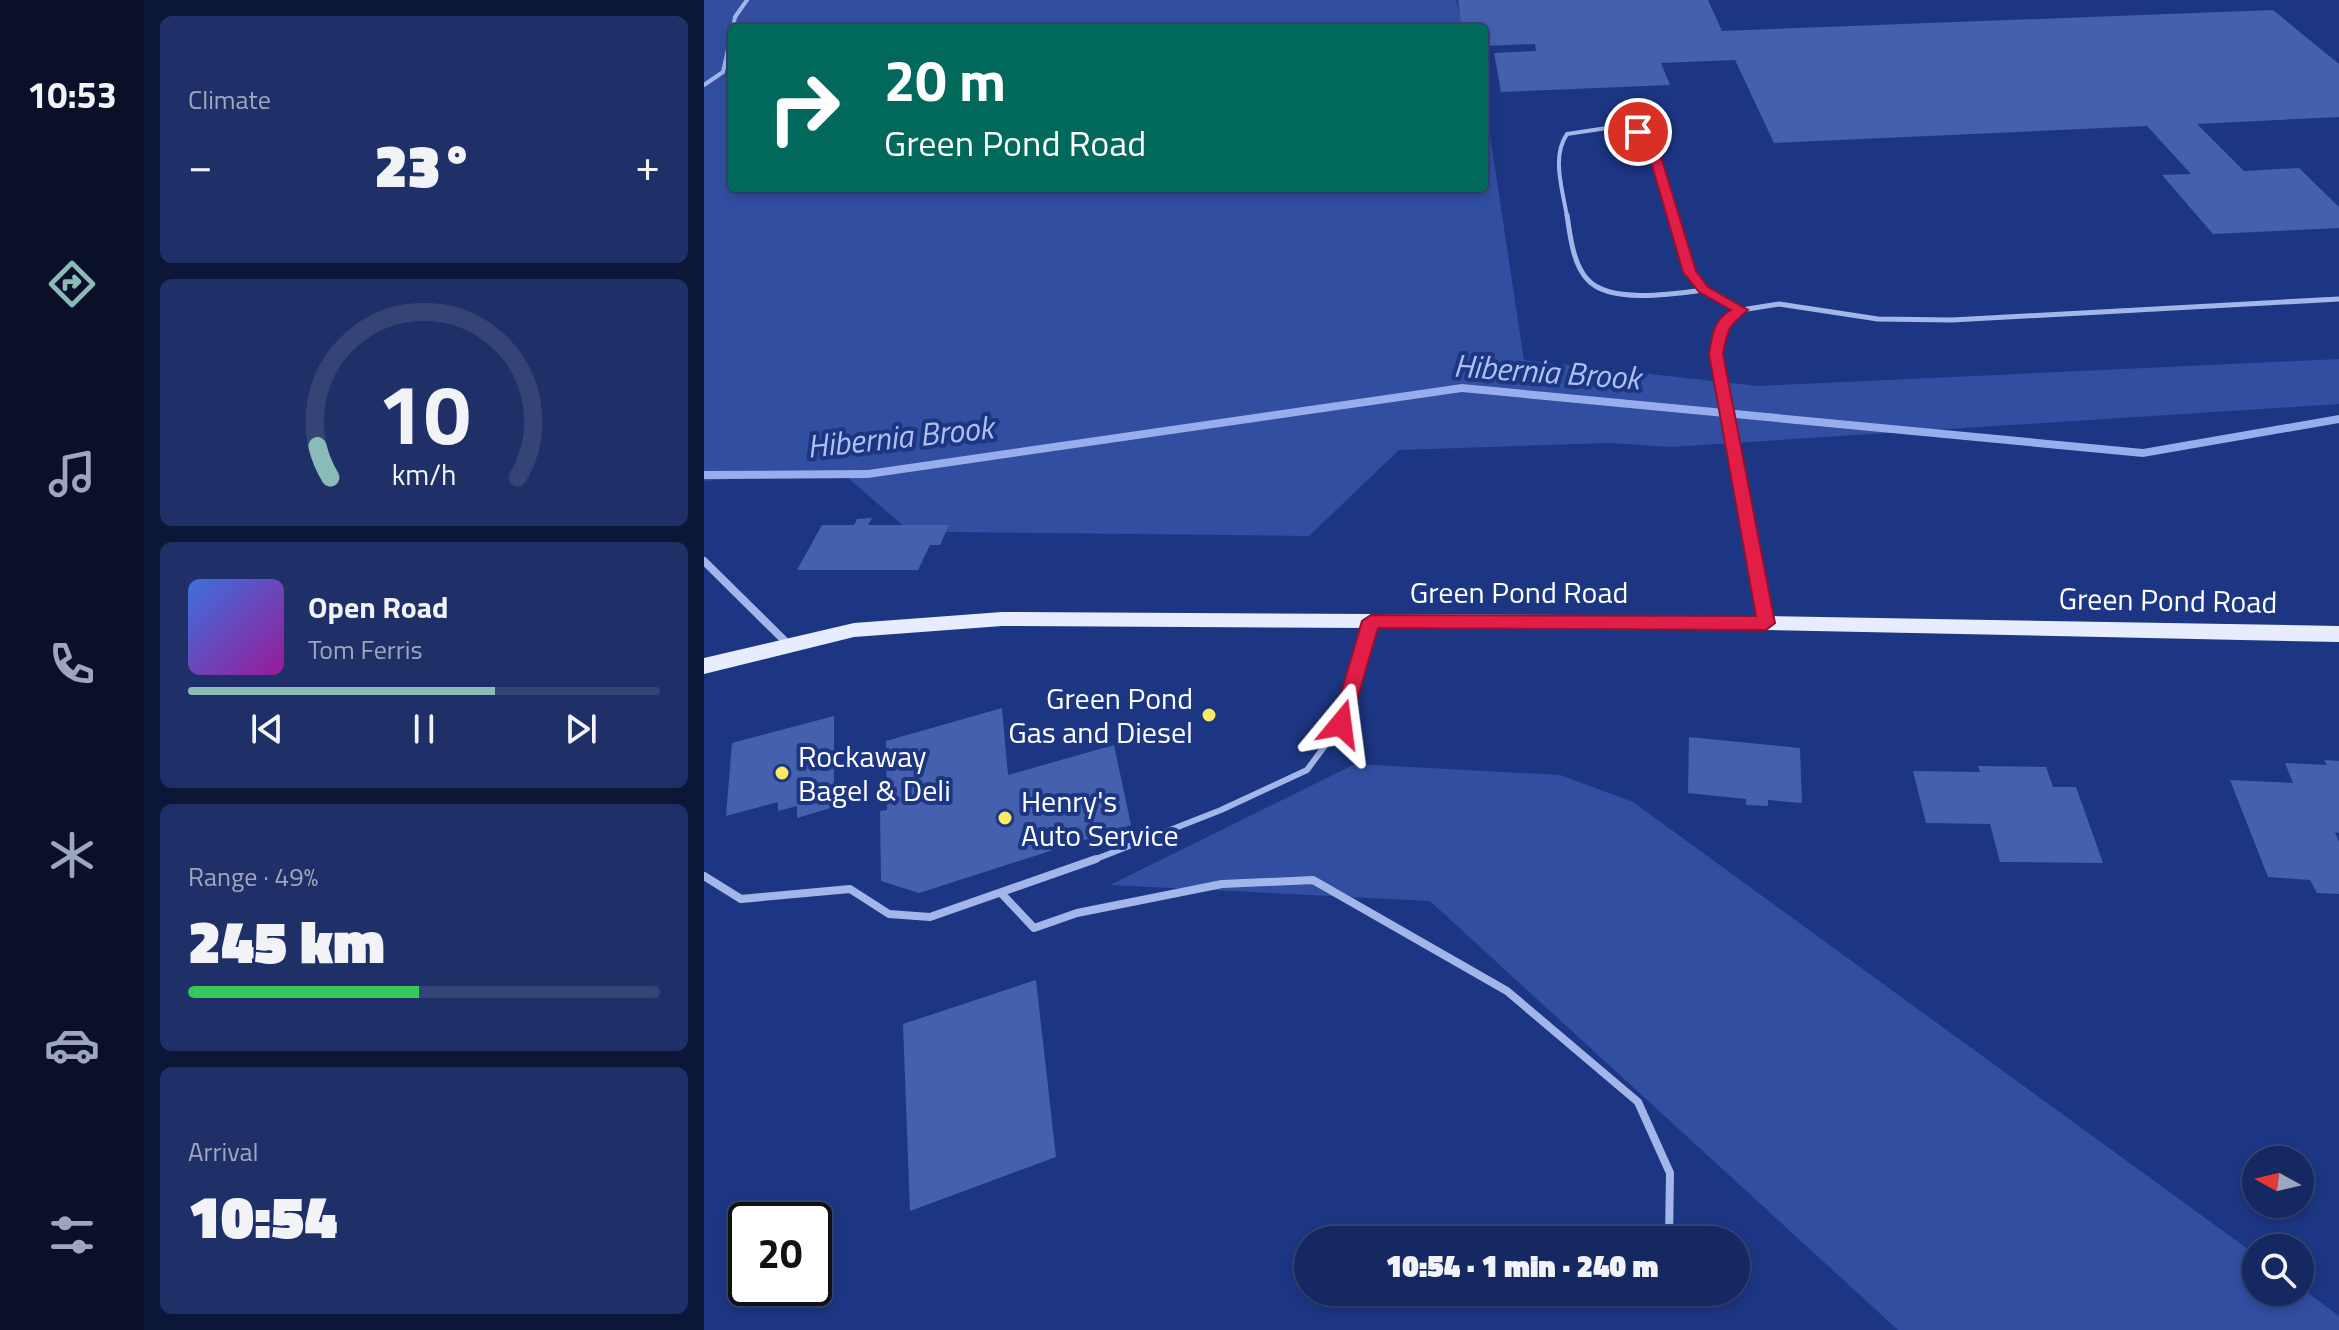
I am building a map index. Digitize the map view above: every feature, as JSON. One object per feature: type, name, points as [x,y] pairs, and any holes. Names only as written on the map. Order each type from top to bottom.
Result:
[{"type":"main road","name":"Green Pond Road","points":[[704,666],[854,630],[1002,619],[1766,623],[2339,634]]},
{"type":"street","points":[[704,561],[791,647]]},
{"type":"lane","points":[[733,24],[747,0]]},
{"type":"lane","points":[[704,85],[723,72],[728,49]]},
{"type":"lane","points":[[1703,290],[1673,295],[1622,293],[1601,289],[1588,281],[1573,247],[1558,155],[1567,134],[1578,130],[1614,129],[1638,132],[1647,137],[1690,272],[1703,290],[1741,310]]},
{"type":"lane","points":[[1766,623],[1716,354],[1720,329],[1727,318],[1741,310],[1788,305],[1894,320],[2017,319],[2339,299]]},
{"type":"lane","points":[[704,876],[741,899],[850,889],[889,914],[930,917],[1076,868],[1221,810],[1307,770],[1341,724],[1371,621]]},
{"type":"lane","points":[[1002,894],[1034,928],[1077,913],[1222,884],[1313,880],[1507,991],[1638,1102],[1670,1173],[1669,1226]]},
{"type":"shaded area","points":[[704,0],[1456,0],[1463,24],[728,24],[728,192],[1488,192],[1488,122],[1524,360],[1758,386],[2339,359],[2339,404],[1670,447],[1610,443],[1399,450],[1309,536],[948,532],[915,536],[840,471],[704,481]]},
{"type":"shaded area","points":[[1355,764],[1560,775],[1633,802],[2242,1245],[2242,1306],[2314,1306],[2314,1297],[2339,1316],[2339,1330],[1898,1330],[1430,901],[1110,885]]},
{"type":"building","points":[[1458,0],[1708,0],[1722,31],[2273,10],[2339,64],[2339,117],[2197,124],[2244,171],[2299,168],[2339,207],[2339,228],[2213,234],[2162,175],[2191,174],[2147,126],[1774,143],[1735,60],[1661,63],[1670,85],[1501,92],[1494,53],[1536,51],[1535,44],[1488,46],[1488,24],[1461,24]]},
{"type":"building","points":[[872,518],[868,525],[949,525],[940,545],[930,545],[918,570],[797,570],[822,525],[854,525],[857,519]]},
{"type":"building","name":"Henry's Auto Service","points":[[1002,708],[1008,775],[1114,745],[1131,825],[919,893],[881,881],[880,811],[887,810],[886,741]]},
{"type":"building","name":"Rockaway Bagel & Deli","points":[[834,716],[834,807],[797,818],[797,806],[778,811],[778,802],[726,816],[732,743]]},
{"type":"building","points":[[1689,737],[1800,748],[1802,803],[1768,800],[1768,806],[1746,805],[1746,799],[1688,793]]},
{"type":"building","points":[[2324,760],[2339,761],[2339,833],[2335,832],[2339,842],[2339,894],[2317,893],[2310,880],[2268,877],[2230,780],[2293,783],[2285,763],[2327,765]]},
{"type":"building","points":[[1978,766],[2046,767],[2053,787],[2076,787],[2103,863],[2000,862],[1990,824],[1926,823],[1913,771],[1980,772]]},
{"type":"building","points":[[1036,980],[1056,1157],[910,1211],[903,1024]]},
{"type":"waterway","name":"Hibernia Brook","points":[[704,475],[868,474],[1462,388],[2143,453],[2339,419]]},
{"type":"place","name":"Green Pond Gas and Diesel","points":[[1209,715]]},
{"type":"place","name":"Rockaway Bagel & Deli","points":[[782,773]]},
{"type":"place","name":"Henry's Auto Service","points":[[1005,818]]},
{"type":"route","points":[[1341,724],[1371,621],[1766,623],[1716,354],[1720,329],[1727,318],[1741,310],[1703,290],[1690,272],[1651,144],[1647,137],[1638,132]]}]
